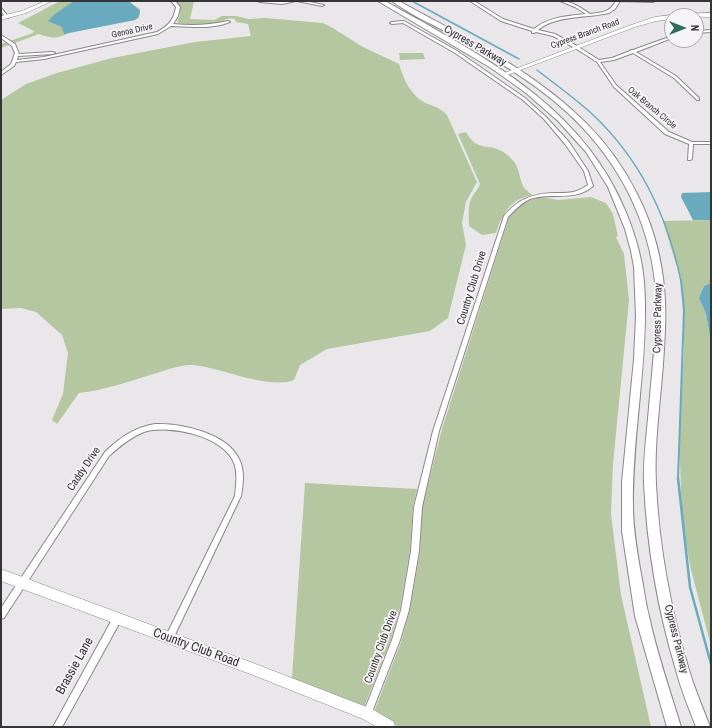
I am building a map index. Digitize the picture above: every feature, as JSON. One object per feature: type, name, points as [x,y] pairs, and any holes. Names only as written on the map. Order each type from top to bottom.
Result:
[{"type":"main road","name":"Cypress Parkway","points":[[381,1],[505,74],[534,95],[563,120],[585,145],[615,192],[637,256],[641,294],[640,336],[628,481],[628,532],[642,614],[674,727]]},
{"type":"main road","name":"Cypress Parkway","points":[[395,1],[515,70],[543,89],[563,106],[605,149],[624,178],[641,212],[652,245],[659,278],[661,317],[650,482],[654,533],[680,662],[702,727]]},
{"type":"street","points":[[1,9],[4,17],[31,9],[49,1]]},
{"type":"street","points":[[173,1],[177,5],[178,10],[172,24],[199,26],[216,25],[228,22]]},
{"type":"street","points":[[260,1],[282,3],[294,1]]},
{"type":"street","points":[[299,1],[322,4]]},
{"type":"street","name":"Oak Branch Circle","points":[[472,1],[502,20],[533,32],[554,35],[598,61],[615,86],[664,131],[678,138],[691,142],[711,143]]},
{"type":"street","points":[[562,1],[576,6],[589,15]]},
{"type":"street","points":[[533,32],[542,24],[611,10],[617,6],[620,1],[653,1]]},
{"type":"street","name":"Cypress Branch Road","points":[[505,74],[638,24],[664,19]]},
{"type":"street","name":"Country Club Drive","points":[[367,714],[396,640],[405,610],[415,551],[418,507],[436,431],[506,216],[512,208],[526,198],[546,194],[575,193],[587,190],[591,186],[586,171],[567,143],[545,118],[529,104],[495,78],[404,22],[392,23]]},
{"type":"street","name":"Genoa Drive","points":[[16,61],[44,58],[67,52],[150,36],[172,24]]},
{"type":"street","points":[[1,36],[15,46],[17,55],[16,61],[9,69],[1,74]]},
{"type":"street","points":[[598,61],[613,59],[664,40]]},
{"type":"street","points":[[632,51],[676,77],[698,99]]},
{"type":"street","name":"Genoa Drive","points":[[17,55],[67,52]]},
{"type":"street","points":[[596,71],[604,71]]},
{"type":"street","points":[[495,78],[505,74]]},
{"type":"street","points":[[690,159],[691,142]]},
{"type":"street","name":"Caddy Drive","points":[[1,615],[102,460],[119,442],[141,431],[165,426],[173,427],[211,437],[228,448],[232,452],[240,470],[241,485],[235,503],[169,638]]},
{"type":"street","name":"Country Club Road","points":[[1,575],[253,669],[367,714],[388,727]]},
{"type":"street","name":"Brassie Lane","points":[[57,727],[117,619]]},
{"type":"green space","points":[[60,1],[127,1],[140,9],[139,18],[70,32],[59,37],[47,37],[39,34],[1,48],[1,44],[33,33],[34,31],[18,23]]},
{"type":"green space","points":[[176,1],[194,1],[190,19],[214,20],[222,16],[236,16],[249,19],[266,18],[323,23],[363,47],[399,64],[405,80],[413,93],[422,101],[437,108],[447,115],[477,182],[466,202],[462,223],[466,245],[448,318],[430,331],[327,349],[300,365],[294,380],[271,382],[204,367],[188,365],[172,368],[107,388],[79,393],[57,424],[52,420],[63,394],[68,353],[62,335],[36,312],[21,308],[1,309],[1,100],[26,84],[57,73],[112,58],[195,42],[251,36],[248,24],[236,22],[235,19],[227,19],[213,24],[203,25],[180,24],[177,22],[180,9]]},
{"type":"green space","points":[[399,53],[423,53],[425,59],[400,60]]},
{"type":"green space","points":[[466,132],[475,143],[500,150],[511,158],[518,169],[523,186],[532,195],[518,200],[508,208],[501,219],[496,233],[482,235],[469,226],[470,200],[480,184],[458,134]]},
{"type":"green space","points":[[541,197],[558,200],[591,197],[606,203],[613,214],[618,236],[616,237],[624,254],[629,300],[613,464],[611,514],[621,595],[651,727],[399,727],[374,712],[401,642],[410,610],[420,552],[422,508],[442,429],[509,217],[523,204]]},
{"type":"green space","points":[[711,220],[711,283],[704,286],[699,298],[706,314],[711,343],[711,646],[691,570],[682,523],[679,430],[684,351],[682,284],[663,221]]},
{"type":"green space","points":[[305,483],[417,489],[413,506],[410,550],[400,608],[391,639],[364,707],[292,678]]},
{"type":"water","points":[[74,1],[129,1],[140,11],[139,16],[135,20],[64,34],[62,27],[48,21],[55,14]]},
{"type":"water","points":[[711,192],[711,220],[693,220],[681,197],[682,193]]},
{"type":"water","points":[[711,283],[711,343],[706,314],[699,298],[704,286]]},
{"type":"waterway","points":[[412,1],[519,59]]},
{"type":"waterway","points":[[537,70],[590,112],[608,130],[637,168],[649,189],[668,233],[681,281]]},
{"type":"waterway","points":[[678,478],[684,310],[681,280]]},
{"type":"waterway","points":[[678,478],[690,587],[711,664]]}]
